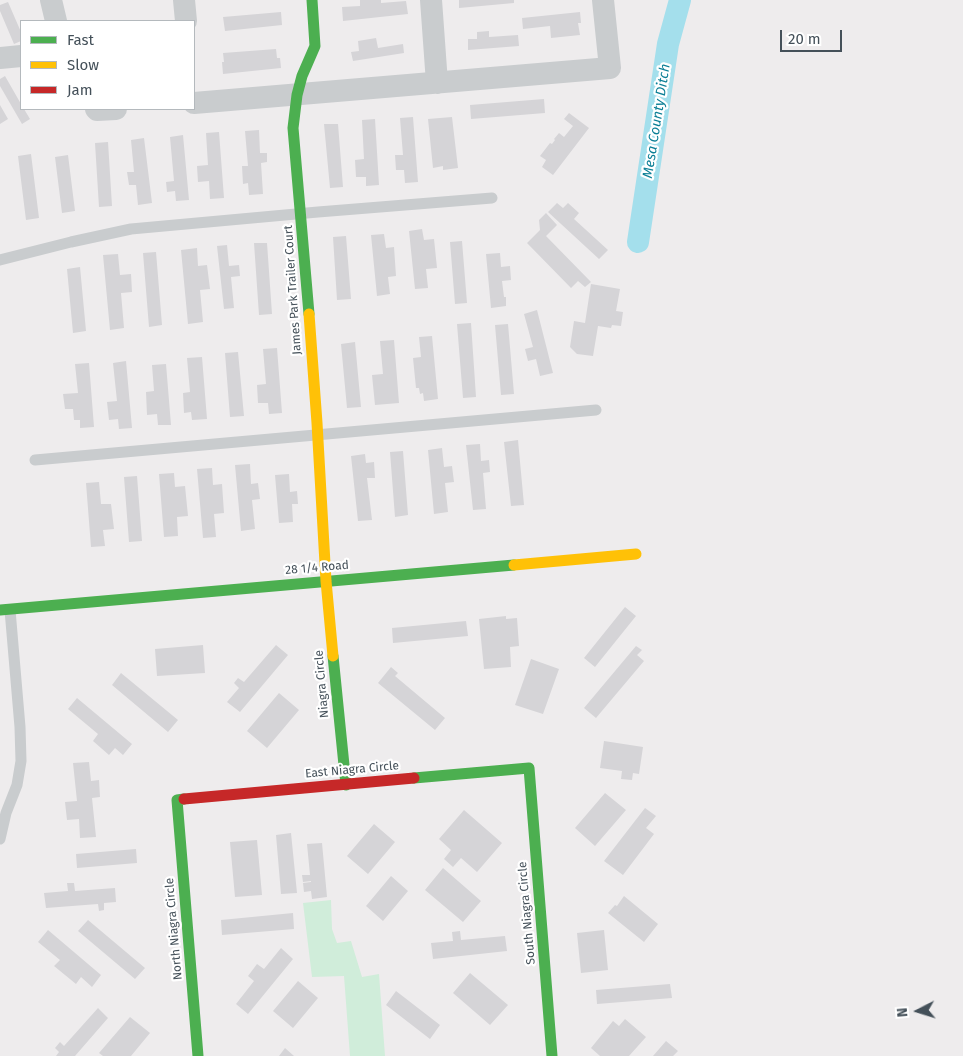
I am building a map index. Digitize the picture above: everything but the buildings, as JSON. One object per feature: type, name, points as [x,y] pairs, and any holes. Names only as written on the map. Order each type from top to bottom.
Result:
[{"type":"street","points":[[51,0],[56,20]]},
{"type":"street","points":[[184,0],[186,20]]},
{"type":"street","name":"James Park Trailer Court","points":[[312,0],[315,46],[302,76],[297,95],[293,128],[318,435],[326,581]]},
{"type":"street","points":[[430,0],[437,83]]},
{"type":"street","points":[[195,103],[610,68],[604,0]]},
{"type":"street","points":[[0,58],[20,56]]},
{"type":"street","name":"28 1/4 Road","points":[[5,609],[636,554]]},
{"type":"street","name":"Niagra Circle","points":[[326,581],[346,784]]},
{"type":"street","name":"East Niagra Circle","points":[[177,800],[529,768]]},
{"type":"street","name":"South Niagra Circle","points":[[529,768],[552,1056]]},
{"type":"street","name":"North Niagra Circle","points":[[177,800],[198,1056]]},
{"type":"lane","points":[[0,260],[131,229],[492,198]]},
{"type":"lane","points":[[35,460],[596,410]]},
{"type":"lane","points":[[0,839],[6,813],[17,785],[21,761],[20,727],[5,609]]},
{"type":"green space","points":[[331,900],[332,929],[337,943],[351,941],[362,977],[379,974],[385,1056],[350,1056],[344,976],[312,977],[303,903]]},
{"type":"waterway","name":"Mesa County Ditch","points":[[638,242],[668,44],[680,0]]},
{"type":"traffic: fast","points":[[309,314],[293,128],[297,95],[302,76],[315,46],[312,0]]},
{"type":"traffic: fast","points":[[0,610],[514,565]]},
{"type":"traffic: fast","points":[[333,656],[346,785]]},
{"type":"traffic: fast","points":[[414,778],[529,768],[552,1056]]},
{"type":"traffic: fast","points":[[184,799],[177,800],[198,1056]]},
{"type":"traffic: slow","points":[[309,314],[326,581],[333,656]]},
{"type":"traffic: slow","points":[[514,565],[636,554]]},
{"type":"traffic: jam","points":[[184,799],[414,778]]}]
